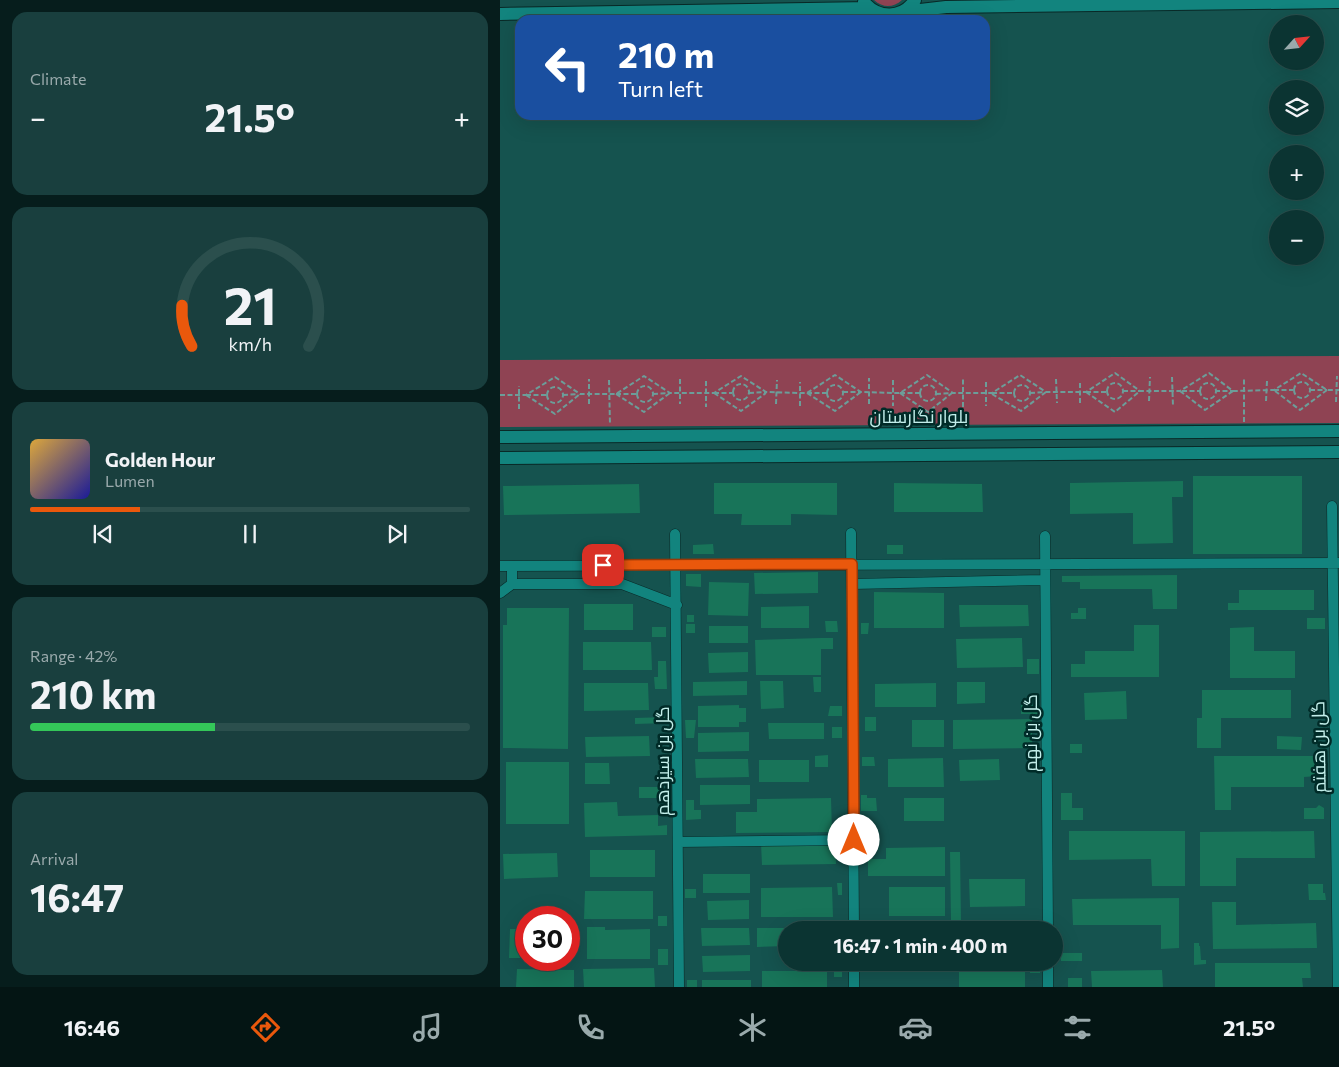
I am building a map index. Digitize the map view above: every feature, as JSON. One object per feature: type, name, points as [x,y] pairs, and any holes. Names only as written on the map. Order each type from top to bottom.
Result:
[{"type":"street","points":[[903,12],[915,0]]},
{"type":"street","points":[[500,14],[866,4],[877,13],[895,15],[903,12],[946,7],[1339,2]]},
{"type":"street","name":"بلوار نگارستان","points":[[500,437],[1339,431]]},
{"type":"street","points":[[500,458],[1339,452]]},
{"type":"street","name":"گل بن هفتم","points":[[1332,506],[1336,563],[1338,987]]},
{"type":"street","points":[[851,532],[854,921]]},
{"type":"street","name":"گل بن سیزدهم","points":[[676,534],[679,987]]},
{"type":"street","name":"گل بن نهم","points":[[1045,536],[1048,921]]},
{"type":"street","points":[[500,566],[1336,563]]},
{"type":"street","points":[[512,566],[512,584]]},
{"type":"street","points":[[852,584],[1045,580]]},
{"type":"street","points":[[500,593],[512,584],[622,584],[677,605]]},
{"type":"street","points":[[678,842],[854,840]]},
{"type":"street","points":[[854,971],[854,987]]},
{"type":"street","points":[[1048,971],[1048,987]]},
{"type":"path","points":[[1086,392],[1115,373],[1140,391]]},
{"type":"path","points":[[1180,391],[1209,373],[1233,391]]},
{"type":"path","points":[[1274,390],[1301,373],[1327,390]]},
{"type":"path","points":[[808,393],[835,375],[861,392]]},
{"type":"path","points":[[900,393],[927,375],[953,393]]},
{"type":"path","points":[[992,393],[1020,375],[1046,392]]},
{"type":"path","points":[[526,395],[555,376],[580,394]]},
{"type":"path","points":[[616,394],[644,376],[670,393]]},
{"type":"path","points":[[714,393],[741,376],[766,392]]},
{"type":"path","points":[[1336,402],[1338,390],[1337,376]]},
{"type":"path","points":[[1149,401],[1150,377]]},
{"type":"path","points":[[1172,377],[1173,406]]},
{"type":"path","points":[[869,378],[869,404]]},
{"type":"path","points":[[1244,378],[1244,432]]},
{"type":"path","points":[[589,379],[589,404]]},
{"type":"path","points":[[680,379],[680,404]]},
{"type":"path","points":[[963,379],[963,407]]},
{"type":"path","points":[[1056,379],[1056,403]]},
{"type":"path","points":[[609,380],[610,436]]},
{"type":"path","points":[[776,404],[777,380]]},
{"type":"path","points":[[892,380],[893,406]]},
{"type":"path","points":[[1080,381],[1080,403]]},
{"type":"path","points":[[1266,401],[1267,381]]},
{"type":"path","points":[[706,382],[706,407]]},
{"type":"path","points":[[800,382],[800,406]]},
{"type":"path","points":[[986,382],[986,406]]},
{"type":"path","points":[[1302,382],[1307,384],[1310,390],[1307,396],[1302,398],[1297,397],[1294,390],[1297,383],[1302,382]]},
{"type":"path","points":[[1114,383],[1119,384],[1123,391],[1121,396],[1114,400],[1109,397],[1107,392],[1110,385],[1114,383]]},
{"type":"path","points":[[1209,383],[1214,386],[1215,391],[1214,396],[1209,399],[1204,398],[1200,391],[1204,384],[1209,383]]},
{"type":"path","points":[[733,393],[736,386],[740,384],[748,387],[750,393]]},
{"type":"path","points":[[645,385],[650,387],[653,394],[650,400],[646,402],[638,399],[636,394],[638,389],[645,385]]},
{"type":"path","points":[[836,385],[841,387],[843,392],[840,399],[836,401],[830,400],[827,393],[831,386],[836,385]]},
{"type":"path","points":[[928,385],[935,388],[936,394],[934,399],[928,401],[924,400],[920,393],[923,386],[928,385]]},
{"type":"path","points":[[1021,385],[1026,386],[1030,393],[1028,399],[1023,401],[1018,400],[1014,393],[1016,388],[1021,385]]},
{"type":"path","points":[[519,386],[519,409]]},
{"type":"path","points":[[555,386],[560,388],[563,394],[561,401],[556,403],[550,402],[546,395],[550,388],[555,386]]},
{"type":"path","points":[[1274,390],[1300,410],[1327,390]]},
{"type":"path","points":[[1215,391],[1294,390]]},
{"type":"path","points":[[1310,390],[1338,390]]},
{"type":"path","points":[[1123,391],[1200,391]]},
{"type":"path","points":[[1086,392],[1115,412],[1140,391]]},
{"type":"path","points":[[1180,391],[1205,410],[1233,391]]},
{"type":"path","points":[[714,393],[742,410],[766,392]]},
{"type":"path","points":[[843,392],[920,393]]},
{"type":"path","points":[[808,393],[835,411],[861,392]]},
{"type":"path","points":[[936,394],[963,392],[1014,393]]},
{"type":"path","points":[[992,393],[1021,412],[1046,392]]},
{"type":"path","points":[[1030,393],[1107,392]]},
{"type":"path","points":[[616,394],[644,412],[670,393]]},
{"type":"path","points":[[733,393],[740,401],[746,399],[750,393]]},
{"type":"path","points":[[653,394],[733,393]]},
{"type":"path","points":[[750,393],[827,393]]},
{"type":"path","points":[[900,393],[928,412],[953,393]]},
{"type":"path","points":[[563,394],[636,394]]},
{"type":"path","points":[[526,395],[555,414],[580,394]]},
{"type":"path","points":[[500,395],[546,395]]},
{"type":"shaded area","points":[[500,0],[1339,0],[1339,987],[500,987]]},
{"type":"shaded area","points":[[874,0],[902,0],[888,6]]},
{"type":"shaded area","points":[[1339,356],[1339,423],[500,427],[500,360]]},
{"type":"building","points":[[1193,476],[1302,476],[1302,554],[1193,554]]},
{"type":"building","points":[[1183,481],[1183,497],[1172,497],[1173,543],[1133,544],[1133,513],[1070,514],[1070,483]]},
{"type":"building","points":[[714,483],[837,483],[837,515],[791,514],[791,525],[741,525],[742,514],[714,514]]},
{"type":"building","points":[[894,483],[982,484],[983,512],[894,512]]},
{"type":"building","points":[[639,484],[640,513],[504,515],[503,486]]},
{"type":"building","points":[[713,544],[714,554],[693,554],[693,545]]},
{"type":"building","points":[[887,545],[903,545],[903,554],[887,554]]},
{"type":"building","points":[[818,572],[818,593],[755,594],[754,573]]},
{"type":"building","points":[[686,574],[701,574],[701,587],[686,586]]},
{"type":"building","points":[[1177,575],[1177,609],[1153,609],[1152,589],[1080,589],[1080,582],[1062,582],[1062,576]]},
{"type":"building","points":[[709,582],[749,583],[748,616],[708,615]]},
{"type":"building","points":[[1239,590],[1314,590],[1314,610],[1228,610],[1228,603],[1239,603]]},
{"type":"building","points":[[874,592],[944,593],[944,628],[874,628]]},
{"type":"building","points":[[584,604],[633,604],[633,630],[584,630]]},
{"type":"building","points":[[959,605],[1028,605],[1029,626],[960,627]]},
{"type":"building","points":[[809,606],[809,628],[761,628],[761,607]]},
{"type":"building","points":[[507,608],[569,608],[568,749],[503,748],[503,625],[507,625]]},
{"type":"building","points":[[1078,608],[1086,608],[1086,619],[1071,619],[1071,613],[1078,613]]},
{"type":"building","points":[[687,615],[694,615],[694,622],[687,622]]},
{"type":"building","points":[[1307,618],[1325,618],[1325,629],[1307,629]]},
{"type":"building","points":[[825,621],[837,621],[838,632],[826,632]]},
{"type":"building","points":[[861,623],[869,623],[868,634],[861,634]]},
{"type":"building","points":[[686,624],[695,624],[695,633],[686,633]]},
{"type":"building","points":[[1134,625],[1159,625],[1159,677],[1071,677],[1071,664],[1085,664],[1085,651],[1134,651]]},
{"type":"building","points":[[709,626],[748,626],[748,643],[709,643]]},
{"type":"building","points":[[652,627],[666,627],[666,637],[652,637]]},
{"type":"building","points":[[1254,627],[1254,651],[1295,651],[1295,678],[1230,678],[1230,628]]},
{"type":"building","points":[[833,638],[833,649],[821,649],[821,675],[756,675],[755,640]]},
{"type":"building","points":[[1022,638],[1023,667],[957,668],[956,639]]},
{"type":"building","points":[[583,642],[651,642],[652,670],[583,670]]},
{"type":"building","points":[[748,652],[748,672],[709,673],[708,653]]},
{"type":"building","points":[[1027,659],[1039,659],[1039,674],[1027,674]]},
{"type":"building","points":[[658,661],[666,661],[667,689],[655,689],[654,677],[658,677]]},
{"type":"building","points":[[813,677],[821,677],[821,692],[814,692]]},
{"type":"building","points":[[747,681],[747,695],[693,696],[693,682]]},
{"type":"building","points":[[760,681],[783,681],[784,708],[761,709]]},
{"type":"building","points":[[957,682],[985,682],[985,703],[957,704]]},
{"type":"building","points":[[584,683],[648,683],[649,710],[584,711]]},
{"type":"building","points":[[936,683],[936,707],[875,707],[875,684]]},
{"type":"building","points":[[1202,690],[1291,690],[1291,718],[1221,718],[1221,748],[1197,748],[1197,718],[1202,718]]},
{"type":"building","points":[[1126,691],[1127,719],[1085,720],[1084,693]]},
{"type":"building","points":[[739,705],[739,708],[746,708],[746,722],[739,722],[739,727],[698,727],[698,706]]},
{"type":"building","points":[[1021,705],[1039,705],[1039,714],[1021,714]]},
{"type":"building","points":[[830,706],[842,706],[842,716],[828,716]]},
{"type":"building","points":[[667,717],[667,723],[635,724],[635,718]]},
{"type":"building","points":[[865,717],[876,717],[876,731],[865,731]]},
{"type":"building","points":[[1032,719],[1032,748],[953,749],[953,720]]},
{"type":"building","points":[[685,720],[696,720],[694,738],[686,738]]},
{"type":"building","points":[[912,720],[944,720],[944,747],[912,747]]},
{"type":"building","points":[[768,723],[824,723],[824,739],[769,739]]},
{"type":"building","points":[[832,727],[842,727],[842,738],[832,738]]},
{"type":"building","points":[[749,732],[749,751],[698,752],[698,733]]},
{"type":"building","points":[[649,736],[650,756],[586,757],[585,737]]},
{"type":"building","points":[[1277,736],[1302,737],[1301,750],[1277,749]]},
{"type":"building","points":[[1070,744],[1082,744],[1082,753],[1070,753]]},
{"type":"building","points":[[828,755],[828,767],[815,767],[815,756]]},
{"type":"building","points":[[1214,756],[1316,756],[1317,776],[1304,777],[1304,787],[1231,787],[1231,810],[1215,810]]},
{"type":"building","points":[[862,757],[874,757],[875,766],[862,766]]},
{"type":"building","points":[[943,758],[944,787],[888,787],[888,759]]},
{"type":"building","points":[[695,759],[748,759],[749,777],[696,778]]},
{"type":"building","points":[[999,759],[1000,780],[960,781],[959,760]]},
{"type":"building","points":[[759,760],[809,760],[809,782],[759,782]]},
{"type":"building","points":[[506,762],[569,762],[569,824],[506,824]]},
{"type":"building","points":[[585,763],[609,763],[610,784],[585,784]]},
{"type":"building","points":[[700,785],[750,785],[750,804],[700,805]]},
{"type":"building","points":[[639,787],[663,787],[663,798],[639,798]]},
{"type":"building","points":[[1061,793],[1072,793],[1072,808],[1083,808],[1083,820],[1061,820]]},
{"type":"building","points":[[861,795],[867,795],[867,798],[876,798],[877,811],[861,811]]},
{"type":"building","points":[[831,798],[832,832],[736,833],[736,812],[757,812],[757,799]]},
{"type":"building","points":[[904,798],[944,798],[944,821],[904,821]]},
{"type":"building","points":[[686,800],[694,800],[694,810],[701,810],[701,819],[686,820]]},
{"type":"building","points":[[617,802],[618,816],[658,815],[658,826],[667,825],[667,835],[585,837],[584,803]]},
{"type":"building","points":[[1319,805],[1324,808],[1324,819],[1304,819],[1304,808],[1316,808]]},
{"type":"building","points":[[1069,831],[1185,831],[1185,886],[1152,886],[1151,859],[1069,860]]},
{"type":"building","points":[[1314,831],[1315,858],[1236,858],[1236,886],[1200,886],[1200,832]]},
{"type":"building","points":[[835,843],[836,864],[762,865],[761,844]]},
{"type":"building","points":[[945,847],[945,876],[868,876],[868,859],[886,859],[886,848]]},
{"type":"building","points":[[590,850],[655,850],[655,877],[590,877]]},
{"type":"building","points":[[950,852],[960,852],[961,921],[951,921]]},
{"type":"building","points":[[557,853],[558,877],[504,879],[503,854]]},
{"type":"building","points":[[703,874],[750,874],[750,893],[703,893]]},
{"type":"building","points":[[969,879],[1025,879],[1025,906],[970,907]]},
{"type":"building","points":[[837,883],[842,883],[842,895],[838,895]]},
{"type":"building","points":[[1308,884],[1323,884],[1323,893],[1325,893],[1326,900],[1309,900]]},
{"type":"building","points":[[832,887],[833,917],[761,917],[761,888]]},
{"type":"building","points":[[889,887],[945,887],[945,916],[889,916]]},
{"type":"building","points":[[685,889],[696,889],[696,898],[685,898]]},
{"type":"building","points":[[585,891],[653,891],[653,919],[584,919]]},
{"type":"building","points":[[1179,898],[1179,948],[1161,949],[1161,925],[1073,925],[1072,899]]},
{"type":"building","points":[[749,900],[749,919],[708,920],[707,901]]},
{"type":"building","points":[[1212,902],[1236,902],[1236,925],[1316,923],[1317,948],[1213,949]]},
{"type":"building","points":[[658,916],[667,916],[667,926],[658,926]]},
{"type":"building","points":[[587,927],[605,927],[605,930],[650,929],[650,959],[587,959]]},
{"type":"building","points":[[701,928],[749,928],[750,945],[702,946]]},
{"type":"building","points":[[757,928],[778,928],[778,946],[757,947]]},
{"type":"building","points":[[510,929],[515,929],[515,958],[509,958]]},
{"type":"building","points":[[1194,943],[1199,943],[1201,960],[1206,960],[1206,964],[1194,965]]},
{"type":"building","points":[[658,949],[668,949],[668,965],[658,965]]},
{"type":"building","points":[[1063,953],[1082,953],[1082,961],[1063,961]]},
{"type":"building","points":[[750,955],[750,971],[703,972],[702,956]]},
{"type":"building","points":[[1215,963],[1310,963],[1311,978],[1302,978],[1303,987],[1215,987]]},
{"type":"building","points":[[654,968],[655,987],[584,987],[583,969]]},
{"type":"building","points":[[1162,970],[1163,987],[1092,987],[1091,971]]},
{"type":"building","points":[[517,971],[574,971],[574,987],[516,987]]},
{"type":"building","points":[[762,971],[827,971],[827,987],[762,987]]},
{"type":"building","points":[[834,971],[842,971],[842,977],[834,977]]},
{"type":"building","points":[[959,971],[1025,971],[1025,987],[959,987]]},
{"type":"building","points":[[1030,971],[1040,971],[1040,973],[1030,973]]},
{"type":"building","points":[[1068,978],[1082,978],[1082,987],[1068,987]]},
{"type":"building","points":[[687,980],[697,980],[697,987],[687,987]]},
{"type":"building","points":[[702,980],[751,980],[751,987],[702,987]]},
{"type":"route","points":[[603,565],[852,564],[854,840]]}]
